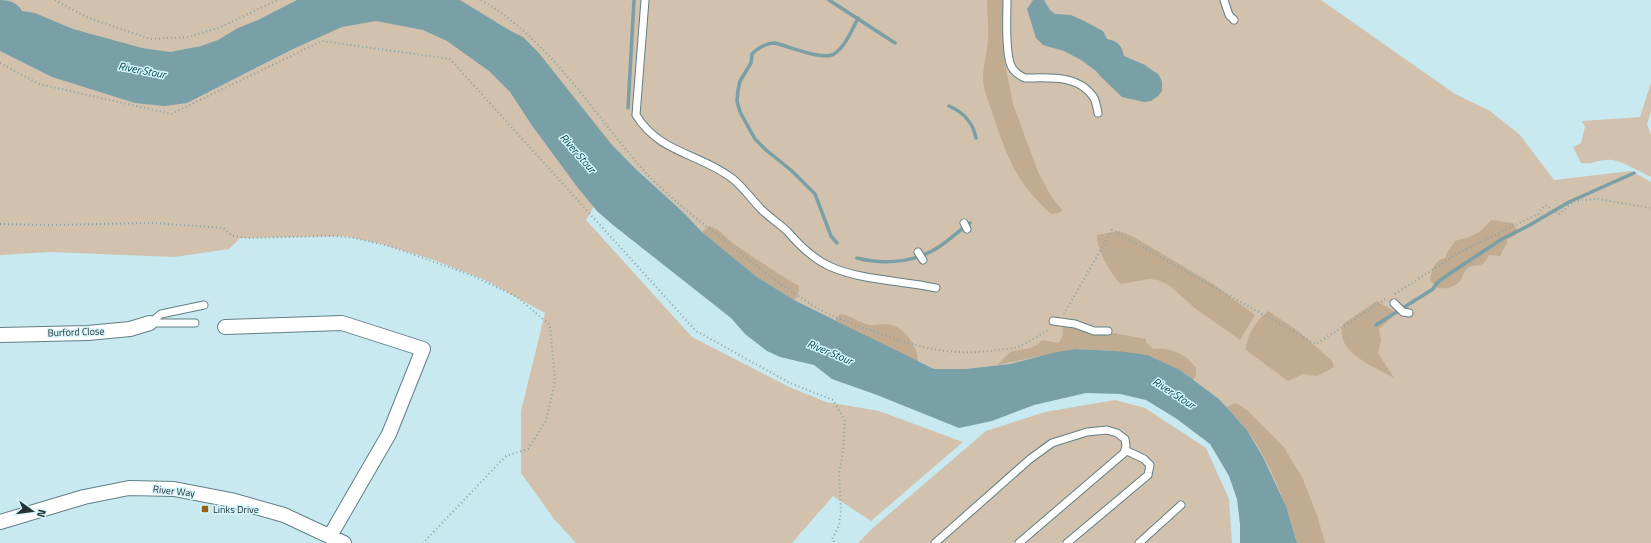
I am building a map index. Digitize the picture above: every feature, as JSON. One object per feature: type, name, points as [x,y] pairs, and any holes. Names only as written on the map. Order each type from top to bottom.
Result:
[{"type":"street","name":"Burford Close","points":[[0,335],[102,332],[130,329],[150,323]]},
{"type":"street","points":[[225,327],[342,323],[423,349],[389,434],[330,536]]},
{"type":"street","name":"River Way","points":[[0,522],[106,492],[129,488],[174,489],[231,500],[284,515],[344,543]]},
{"type":"lane","points":[[645,0],[636,115],[658,141],[671,148],[696,157],[732,179],[763,211],[787,231],[803,249],[818,260],[842,271],[856,275],[936,288]]},
{"type":"lane","points":[[1007,0],[1008,54],[1010,64],[1014,70],[1019,76],[1025,78],[1061,78],[1074,82],[1086,90],[1094,99],[1098,113]]},
{"type":"lane","points":[[1224,0],[1229,14],[1234,20]]},
{"type":"lane","points":[[918,252],[923,260]]},
{"type":"lane","points":[[1391,301],[1403,312],[1409,313]]},
{"type":"lane","points":[[150,323],[161,314],[204,305]]},
{"type":"lane","points":[[1056,321],[1075,324],[1094,331],[1108,331]]},
{"type":"lane","points":[[150,323],[195,323]]},
{"type":"lane","points":[[935,543],[1030,459],[1052,443],[1087,432],[1106,430],[1117,433],[1125,439],[1124,453],[1019,543]]},
{"type":"lane","points":[[1067,543],[1148,475],[1150,466],[1144,459],[1125,450]]},
{"type":"lane","points":[[1139,543],[1181,505]]},
{"type":"path","points":[[55,0],[86,17],[150,39],[188,37],[214,29],[277,0]]},
{"type":"path","points":[[481,0],[500,11],[550,57],[623,147],[650,177],[682,207],[778,283],[817,307],[856,325],[911,345],[942,351],[974,353],[1018,347],[1054,327],[1056,321],[1064,316],[1112,230],[1316,344],[1391,301]]},
{"type":"path","points":[[0,63],[39,84],[171,114],[322,41],[450,59],[696,331],[790,383],[833,400],[845,421],[843,450],[839,474],[841,510],[839,526],[832,539],[835,543]]},
{"type":"path","points":[[1395,294],[1460,252],[1538,214],[1545,205],[1559,214],[1574,201],[1598,199],[1651,208]]},
{"type":"path","points":[[0,224],[49,225],[153,223],[223,228],[233,236],[246,238],[333,236],[354,238],[392,247],[471,274],[516,297],[550,325],[555,381],[546,422],[528,449],[506,456],[423,543]]},
{"type":"shaded area","points":[[0,0],[1321,0],[1455,94],[1490,111],[1520,135],[1554,180],[1631,171],[1651,182],[1651,543],[1297,543],[1286,506],[1263,457],[1247,430],[1219,399],[1180,370],[1117,351],[1075,349],[1052,353],[1010,364],[965,369],[934,369],[794,300],[757,277],[702,232],[684,213],[623,156],[586,220],[692,337],[789,387],[826,402],[879,411],[963,442],[871,521],[833,496],[792,543],[576,543],[554,519],[521,473],[521,411],[545,313],[485,280],[434,260],[382,244],[345,236],[240,238],[229,249],[174,257],[51,252],[0,255]]},
{"type":"shaded area","points":[[987,0],[1003,0],[1004,59],[1013,104],[1038,172],[1051,196],[1062,210],[1059,213],[1051,214],[1030,193],[1010,161],[1000,136],[985,90],[983,79],[988,40]]},
{"type":"shaded area","points":[[1651,83],[1651,111],[1647,124],[1651,135],[1651,177],[1613,160],[1581,163],[1573,147],[1581,143],[1585,127],[1582,121],[1640,117]]},
{"type":"shaded area","points":[[1491,220],[1513,223],[1517,230],[1516,235],[1507,239],[1507,243],[1500,256],[1489,255],[1481,265],[1470,267],[1466,270],[1460,281],[1454,286],[1445,288],[1436,287],[1430,280],[1432,270],[1436,263],[1445,258],[1455,241],[1470,237],[1482,230]]},
{"type":"shaded area","points":[[709,226],[716,229],[742,250],[766,266],[799,286],[798,294],[795,299],[794,300],[757,277],[702,232]]},
{"type":"shaded area","points":[[1119,231],[1132,236],[1213,284],[1255,315],[1240,340],[1196,309],[1170,286],[1158,280],[1149,279],[1121,284],[1105,261],[1099,248],[1097,235]]},
{"type":"shaded area","points":[[1377,301],[1397,313],[1379,329],[1381,340],[1378,353],[1394,378],[1358,358],[1347,347],[1342,338],[1343,324]]},
{"type":"shaded area","points":[[1268,311],[1297,330],[1332,361],[1334,367],[1317,376],[1303,374],[1288,381],[1246,350],[1252,329],[1259,319]]},
{"type":"shaded area","points":[[840,314],[870,325],[885,324],[898,328],[912,343],[918,362],[835,320]]},
{"type":"shaded area","points":[[1062,324],[1067,324],[1095,334],[1101,335],[1108,332],[1146,339],[1146,342],[1153,349],[1172,350],[1183,355],[1196,368],[1196,375],[1193,380],[1180,370],[1117,351],[1075,349],[997,365],[1010,352],[1030,348],[1037,345],[1042,340],[1059,343],[1063,335]]},
{"type":"shaded area","points":[[1115,400],[1145,408],[1206,448],[1229,499],[1232,543],[858,543],[875,526],[986,431],[1045,412]]},
{"type":"shaded area","points":[[1236,403],[1247,410],[1283,446],[1302,477],[1317,515],[1325,543],[1297,543],[1289,515],[1277,484],[1263,455],[1247,430],[1226,407]]},
{"type":"water","name":"River Stour","points":[[0,0],[13,2],[22,11],[35,13],[73,29],[142,48],[170,52],[201,46],[218,40],[238,28],[258,20],[297,0],[460,0],[523,37],[538,52],[612,145],[636,169],[684,213],[702,232],[757,277],[794,300],[934,369],[965,369],[1010,364],[1052,353],[1075,349],[1117,351],[1147,355],[1180,370],[1219,399],[1247,430],[1263,457],[1286,506],[1297,543],[1240,543],[1240,524],[1237,499],[1229,476],[1210,444],[1177,419],[1146,400],[1120,394],[1086,393],[1034,405],[992,421],[959,428],[877,395],[832,379],[814,365],[780,357],[767,351],[745,334],[731,318],[597,211],[533,127],[510,92],[489,71],[447,41],[423,30],[376,21],[342,27],[293,49],[187,103],[165,106],[135,103],[52,77],[0,51]]},
{"type":"water","points":[[1033,0],[1044,0],[1050,10],[1055,14],[1071,15],[1103,31],[1107,39],[1119,44],[1124,56],[1145,65],[1159,75],[1162,82],[1162,91],[1151,101],[1144,102],[1122,97],[1096,71],[1081,60],[1064,51],[1043,45],[1036,38],[1027,9]]},
{"type":"waterway","points":[[628,108],[634,0]]},
{"type":"waterway","points":[[829,0],[895,43]]},
{"type":"waterway","points":[[837,243],[831,236],[815,194],[792,171],[755,139],[740,112],[737,101],[738,90],[740,81],[751,63],[752,54],[760,48],[765,45],[775,43],[805,52],[829,56],[834,54],[842,47],[858,18]]},
{"type":"waterway","points":[[949,106],[959,111],[967,119],[975,133],[976,138]]},
{"type":"waterway","points":[[1376,325],[1433,289],[1437,283],[1449,274],[1502,239],[1569,202],[1634,173]]},
{"type":"waterway","points":[[857,258],[885,262],[922,256],[946,242],[970,223]]},
{"type":"place","name":"Links Drive","points":[[205,509]]}]
